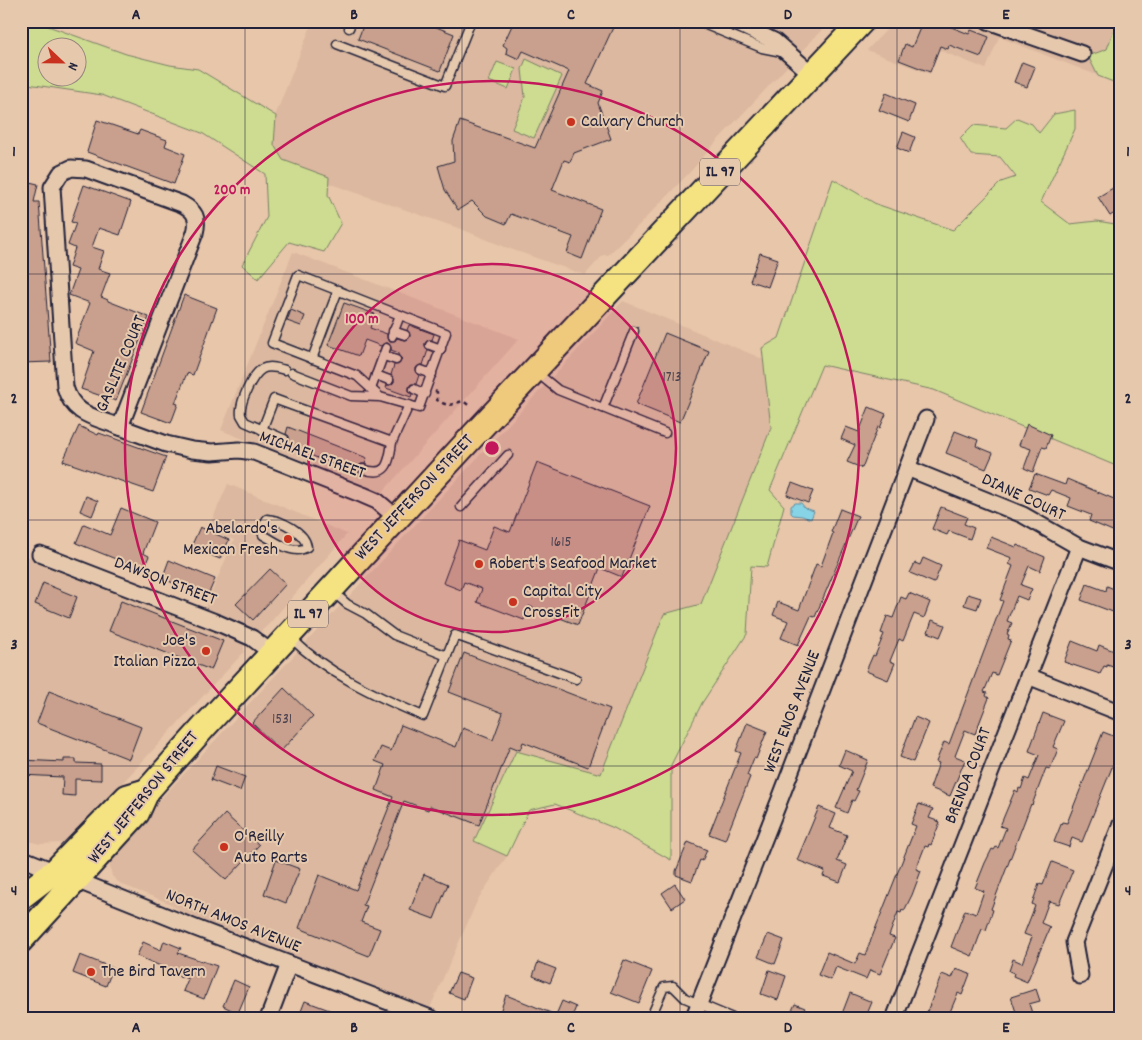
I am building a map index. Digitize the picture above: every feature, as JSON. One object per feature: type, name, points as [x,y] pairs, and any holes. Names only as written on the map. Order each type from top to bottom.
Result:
[{"type":"main road","name":"WEST JEFFERSON STREET","points":[[21,940],[66,875],[127,797],[147,791],[288,635],[862,21]]},
{"type":"main road","name":"IL 97","points":[[21,897],[66,875]]},
{"type":"street","points":[[732,21],[774,41],[812,74]]},
{"type":"street","points":[[988,21],[1082,54]]},
{"type":"street","name":"GASLITE COURT","points":[[70,168],[86,169],[182,204],[195,213],[197,220],[195,233],[120,427],[78,410],[72,404],[66,388],[52,187],[61,173],[70,168]]},
{"type":"street","name":"WEST ENOS AVENUE","points":[[693,1019],[780,799],[926,418]]},
{"type":"street","name":"MICHAEL STREET","points":[[120,427],[166,444],[192,450],[212,452],[239,450],[267,456],[377,501],[397,518]]},
{"type":"street","name":"DIANE COURT","points":[[907,468],[1023,515],[1080,547],[1121,564]]},
{"type":"street","name":"BRENDA COURT","points":[[894,1019],[1080,547]]},
{"type":"street","name":"DAWSON STREET","points":[[40,554],[252,638],[272,654]]},
{"type":"street","points":[[1028,676],[1121,713]]},
{"type":"street","points":[[1080,976],[1074,942],[1121,824]]},
{"type":"street","name":"NORTH AMOS AVENUE","points":[[21,858],[432,1019]]},
{"type":"street","points":[[268,1019],[289,964]]},
{"type":"lane","points":[[337,44],[446,86],[470,23],[462,21]]},
{"type":"lane","points":[[696,21],[762,48],[786,52]]},
{"type":"lane","points":[[284,438],[245,422],[241,416],[241,408],[246,392],[253,377],[263,368],[273,367],[289,372],[351,396],[380,397],[419,408],[446,333],[298,274],[272,343],[357,376],[380,397]]},
{"type":"lane","points":[[312,359],[338,290]]},
{"type":"lane","points":[[400,315],[392,333],[406,335]]},
{"type":"lane","points":[[604,408],[634,331]]},
{"type":"lane","points":[[430,345],[441,349]]},
{"type":"lane","points":[[371,389],[385,352],[396,360]]},
{"type":"lane","points":[[421,370],[432,374]]},
{"type":"lane","points":[[534,371],[558,390],[665,433]]},
{"type":"lane","points":[[376,375],[389,380]]},
{"type":"lane","points":[[414,389],[425,394]]},
{"type":"lane","points":[[262,430],[274,399],[392,442]]},
{"type":"lane","points":[[363,469],[380,472],[385,468],[390,461],[392,442],[409,405]]},
{"type":"lane","points":[[462,508],[508,455]]},
{"type":"lane","points":[[267,519],[274,520],[296,532],[306,541],[308,547],[301,551],[293,551],[263,535],[262,528],[267,519]]},
{"type":"lane","points":[[331,589],[347,604],[366,614],[394,635],[447,656]]},
{"type":"lane","points":[[288,635],[303,650],[344,677],[378,697],[423,716],[455,635],[576,679]]},
{"type":"lane","points":[[650,1019],[664,987],[673,986],[685,998],[735,1019]]},
{"type":"path","points":[[435,391],[437,392],[437,400],[444,404],[451,406],[463,401],[471,407]]},
{"type":"shaded area","points":[[313,21],[830,21],[691,171],[634,230],[608,255],[603,255],[585,275],[334,185],[284,164],[273,149],[273,121]]},
{"type":"shaded area","points":[[895,21],[1121,21],[1117,83],[999,37],[986,69],[939,50],[930,74],[867,50]]},
{"type":"shaded area","points":[[293,252],[519,339],[381,494],[221,430]]},
{"type":"shaded area","points":[[623,301],[763,359],[771,428],[701,604],[664,614],[601,775],[516,751],[474,841],[507,856],[478,899],[429,1010],[212,927],[180,911],[169,903],[117,881],[112,876],[109,862],[117,846]]},
{"type":"shaded area","points":[[228,484],[347,534],[259,633],[204,610],[234,540],[208,529]]},
{"type":"shaded area","points":[[21,554],[76,574],[244,642],[244,652],[87,821],[62,843],[40,844],[21,839]]},
{"type":"green space","points":[[21,21],[34,21],[81,38],[38,38],[38,86],[21,83]]},
{"type":"green space","points":[[1117,21],[1121,21],[1121,85],[1098,76],[1088,56],[1107,49]]},
{"type":"green space","points":[[88,40],[126,54],[170,65],[198,69],[276,116],[274,145],[283,160],[329,177],[328,195],[341,223],[324,252],[289,242],[258,279],[242,265],[267,217],[265,174],[202,133],[102,95],[55,88],[88,88]]},
{"type":"green space","points":[[526,59],[562,76],[534,138],[512,129],[525,97],[522,69]]},
{"type":"green space","points":[[497,62],[516,69],[508,89],[489,81]]},
{"type":"green space","points":[[1075,110],[1075,129],[1041,202],[1070,224],[1097,221],[1121,225],[1121,468],[934,390],[822,365],[770,490],[784,506],[767,567],[751,566],[747,634],[702,703],[671,765],[671,860],[614,828],[555,804],[529,810],[507,856],[474,841],[516,751],[601,774],[664,614],[701,604],[771,428],[762,348],[779,338],[833,179],[876,204],[953,230],[1001,182],[1016,177],[1000,157],[971,155],[960,138],[973,125],[1006,128],[1017,118],[1032,124],[1039,133],[1054,114]]},
{"type":"water","points":[[795,503],[801,503],[805,508],[814,511],[811,519],[791,513],[791,506]]},
{"type":"building","points":[[365,21],[421,21],[454,34],[440,71],[358,39]]},
{"type":"building","points":[[514,21],[616,21],[587,84],[603,91],[598,103],[611,139],[574,153],[570,162],[564,160],[552,190],[601,209],[582,259],[567,253],[573,237],[511,214],[506,224],[487,216],[472,201],[458,210],[445,190],[438,166],[454,161],[453,141],[460,121],[535,148],[569,71],[523,51],[519,59],[506,53],[507,48],[503,45]]},
{"type":"building","points":[[923,21],[936,21],[969,34],[971,30],[989,37],[981,57],[949,45],[948,49],[940,46],[930,72],[899,60],[905,44],[912,47]]},
{"type":"building","points":[[1022,62],[1035,67],[1027,87],[1014,82]]},
{"type":"building","points":[[886,93],[915,105],[909,122],[879,110]]},
{"type":"building","points":[[97,120],[138,134],[140,130],[167,140],[165,146],[185,154],[174,184],[87,152]]},
{"type":"building","points":[[903,132],[915,137],[909,153],[897,148]]},
{"type":"building","points":[[21,180],[38,184],[34,202],[39,202],[51,362],[21,363]]},
{"type":"building","points":[[84,185],[131,202],[120,235],[99,228],[92,247],[104,251],[98,269],[110,273],[101,297],[149,317],[116,401],[81,389],[94,351],[75,343],[90,303],[69,295],[78,270],[69,267],[75,248],[68,245],[76,223],[71,222]]},
{"type":"building","points":[[1113,188],[1121,199],[1121,209],[1110,216],[1098,197]]},
{"type":"building","points":[[760,253],[778,259],[768,287],[750,281]]},
{"type":"building","points":[[184,295],[217,308],[193,375],[187,373],[175,403],[178,404],[171,423],[141,412]]},
{"type":"building","points":[[344,303],[375,314],[370,328],[387,334],[387,339],[390,341],[395,341],[397,338],[408,339],[410,336],[407,330],[409,325],[434,334],[432,340],[425,343],[428,350],[423,365],[416,368],[419,375],[416,384],[411,384],[409,387],[409,392],[412,394],[411,397],[386,388],[387,385],[394,382],[391,375],[394,365],[399,364],[402,359],[398,355],[399,353],[391,350],[388,343],[381,346],[365,340],[359,356],[328,345]]},
{"type":"building","points":[[291,310],[305,316],[301,326],[287,321]]},
{"type":"building","points":[[665,333],[709,351],[680,422],[636,404]]},
{"type":"building","points":[[869,407],[886,414],[880,428],[878,427],[862,468],[847,462],[855,445],[841,439],[846,427],[859,432]]},
{"type":"building","points":[[1027,424],[1051,435],[1046,448],[1042,447],[1033,472],[1024,468],[1031,449],[1019,445]]},
{"type":"building","points":[[79,426],[98,435],[99,433],[166,457],[153,492],[63,461]]},
{"type":"building","points":[[288,427],[367,458],[365,464],[361,464],[358,467],[361,475],[282,444],[287,444],[289,441],[289,436],[286,434]]},
{"type":"building","points":[[955,431],[978,440],[976,446],[993,453],[986,469],[946,453]]},
{"type":"building","points":[[537,462],[650,506],[622,577],[600,568],[578,625],[529,606],[524,620],[477,602],[482,589],[464,582],[461,590],[443,583],[459,540],[485,550],[494,526],[510,532]]},
{"type":"building","points":[[1035,474],[1065,485],[1067,479],[1121,502],[1121,517],[1115,532],[1089,521],[1091,515],[1068,506],[1071,498],[1051,490],[1048,495],[1029,488]]},
{"type":"building","points":[[792,483],[813,491],[808,503],[787,495]]},
{"type":"building","points":[[86,496],[98,501],[92,516],[80,511]]},
{"type":"building","points":[[941,507],[967,517],[964,524],[974,528],[970,539],[949,531],[947,535],[932,529]]},
{"type":"building","points":[[121,508],[155,522],[143,553],[149,556],[143,570],[76,543],[84,524],[110,535]]},
{"type":"building","points":[[840,509],[858,516],[815,617],[811,616],[798,645],[781,638],[788,621],[773,615],[778,602],[799,610],[816,564],[821,566]]},
{"type":"building","points":[[200,527],[229,540],[220,559],[191,547]]},
{"type":"building","points":[[991,537],[1016,547],[1017,545],[1045,557],[1040,571],[1029,566],[1021,585],[1032,589],[1027,600],[1017,596],[1007,621],[1012,623],[1007,634],[1009,635],[1008,639],[1011,640],[997,675],[992,673],[984,692],[987,693],[986,696],[989,698],[975,734],[965,730],[955,756],[965,760],[950,796],[930,788],[939,763],[936,762],[944,742],[949,744],[1003,601],[1000,600],[1013,566],[1009,564],[1012,558],[986,548]]},
{"type":"building","points":[[923,558],[941,566],[934,583],[910,573],[915,563],[920,565]]},
{"type":"building","points":[[169,560],[215,579],[208,595],[178,582],[177,584],[162,579]]},
{"type":"building","points":[[270,569],[286,584],[253,620],[236,604]]},
{"type":"building","points":[[43,583],[77,597],[69,618],[35,604]]},
{"type":"building","points":[[1087,584],[1106,591],[1107,586],[1121,592],[1121,615],[1081,600]]},
{"type":"building","points":[[909,593],[930,602],[924,618],[914,614],[903,641],[899,639],[890,661],[895,663],[888,680],[866,671],[873,655],[875,656],[884,634],[881,633],[887,616],[893,618],[901,597],[906,599]]},
{"type":"building","points":[[968,594],[981,598],[977,609],[964,605]]},
{"type":"building","points":[[121,601],[223,641],[211,670],[109,631]]},
{"type":"building","points":[[932,620],[945,625],[940,637],[928,632]]},
{"type":"building","points":[[1072,641],[1097,651],[1099,645],[1119,653],[1113,667],[1104,666],[1100,674],[1064,662]]},
{"type":"building","points":[[464,653],[610,709],[588,767],[523,742],[520,750],[510,746],[479,825],[430,806],[428,810],[404,801],[363,905],[367,906],[361,922],[380,929],[369,956],[299,928],[319,875],[356,890],[393,797],[376,790],[385,765],[375,761],[381,747],[391,751],[401,725],[456,747],[463,728],[493,740],[503,713],[449,692]]},
{"type":"building","points":[[284,688],[313,716],[281,751],[252,723]]},
{"type":"building","points":[[49,691],[141,727],[129,759],[37,723]]},
{"type":"building","points":[[1043,713],[1064,721],[1053,747],[1058,749],[1050,769],[1046,768],[1031,804],[991,909],[993,910],[986,930],[982,929],[972,956],[951,947],[965,910],[976,914],[984,891],[975,888],[992,849],[998,848],[1006,828],[1000,826],[1015,790],[1018,792],[1019,788],[1021,789],[1025,778],[1029,780],[1039,755],[1029,751]]},
{"type":"building","points":[[915,717],[929,723],[913,762],[900,757]]},
{"type":"building","points":[[747,723],[767,731],[756,759],[754,758],[747,775],[750,777],[725,840],[709,834],[741,753],[736,751]]},
{"type":"building","points":[[1103,732],[1121,739],[1121,745],[1082,842],[1072,838],[1069,847],[1054,842],[1062,822],[1067,823]]},
{"type":"building","points":[[845,750],[868,760],[856,790],[859,791],[854,801],[852,800],[847,813],[836,808],[852,771],[839,765]]},
{"type":"building","points":[[64,759],[76,759],[76,763],[101,764],[101,780],[75,779],[75,796],[62,795],[63,777],[21,775],[21,760],[64,762]]},
{"type":"building","points":[[216,766],[245,777],[240,791],[211,780]]},
{"type":"building","points":[[919,804],[933,809],[929,818],[940,822],[931,845],[925,846],[916,869],[921,871],[912,895],[904,911],[898,912],[889,936],[895,938],[880,974],[870,970],[866,979],[836,967],[831,980],[818,975],[827,952],[855,964],[860,953],[865,955],[916,826],[911,824]]},
{"type":"building","points":[[819,807],[836,814],[830,828],[847,835],[837,861],[847,865],[840,882],[823,876],[825,871],[797,860]]},
{"type":"building","points":[[225,814],[259,845],[226,880],[192,850]]},
{"type":"building","points":[[688,842],[707,850],[702,861],[700,860],[692,881],[676,875]]},
{"type":"building","points":[[276,860],[300,869],[286,903],[264,894]]},
{"type":"building","points":[[1052,862],[1073,870],[1059,904],[1049,901],[1041,923],[1050,927],[1027,982],[1013,976],[1014,973],[1009,971],[1013,959],[1022,963],[1032,937],[1024,934],[1035,906],[1032,904],[1039,884],[1043,885]]},
{"type":"building","points":[[424,874],[448,884],[434,919],[410,910]]},
{"type":"building","points":[[675,884],[685,899],[672,908],[662,893]]},
{"type":"building","points":[[768,934],[784,940],[775,964],[758,957]]},
{"type":"building","points":[[164,941],[181,948],[178,953],[217,966],[204,999],[183,991],[188,979],[137,956],[143,942],[161,950]]},
{"type":"building","points":[[80,955],[113,968],[106,986],[73,973]]},
{"type":"building","points":[[624,960],[652,971],[639,1003],[611,992]]},
{"type":"building","points":[[538,962],[556,969],[550,983],[533,976]]},
{"type":"building","points":[[956,969],[970,974],[962,995],[958,993],[947,1019],[939,1019],[926,1014],[942,974],[952,978]]},
{"type":"building","points":[[769,970],[786,976],[778,1000],[761,994]]},
{"type":"building","points":[[458,973],[472,978],[464,999],[449,993]]},
{"type":"building","points":[[234,980],[249,987],[238,1013],[223,1006]]},
{"type":"building","points":[[1036,989],[1040,1001],[1029,1004],[1032,1013],[1018,1018],[1011,997]]},
{"type":"building","points":[[850,993],[872,1002],[865,1019],[840,1019]]},
{"type":"building","points":[[506,995],[556,1015],[562,1001],[576,1007],[571,1019],[517,1019],[500,1012]]},
{"type":"building","points":[[305,1001],[351,1018],[351,1019],[298,1019]]},
{"type":"building","points":[[795,1004],[805,1008],[800,1019],[788,1019]]},
{"type":"place","name":"Calvary Church","points":[[571,122]]},
{"type":"place","name":"Abelardo's Mexican Fresh","points":[[288,539]]},
{"type":"place","name":"Robert's Seafood Market","points":[[479,564]]},
{"type":"place","name":"Capital City CrossFit","points":[[513,602]]},
{"type":"place","name":"Joe's Italian Pizza","points":[[206,651]]},
{"type":"place","name":"O'Reilly Auto Parts","points":[[224,847]]},
{"type":"place","name":"The Bird Tavern","points":[[91,972]]}]
